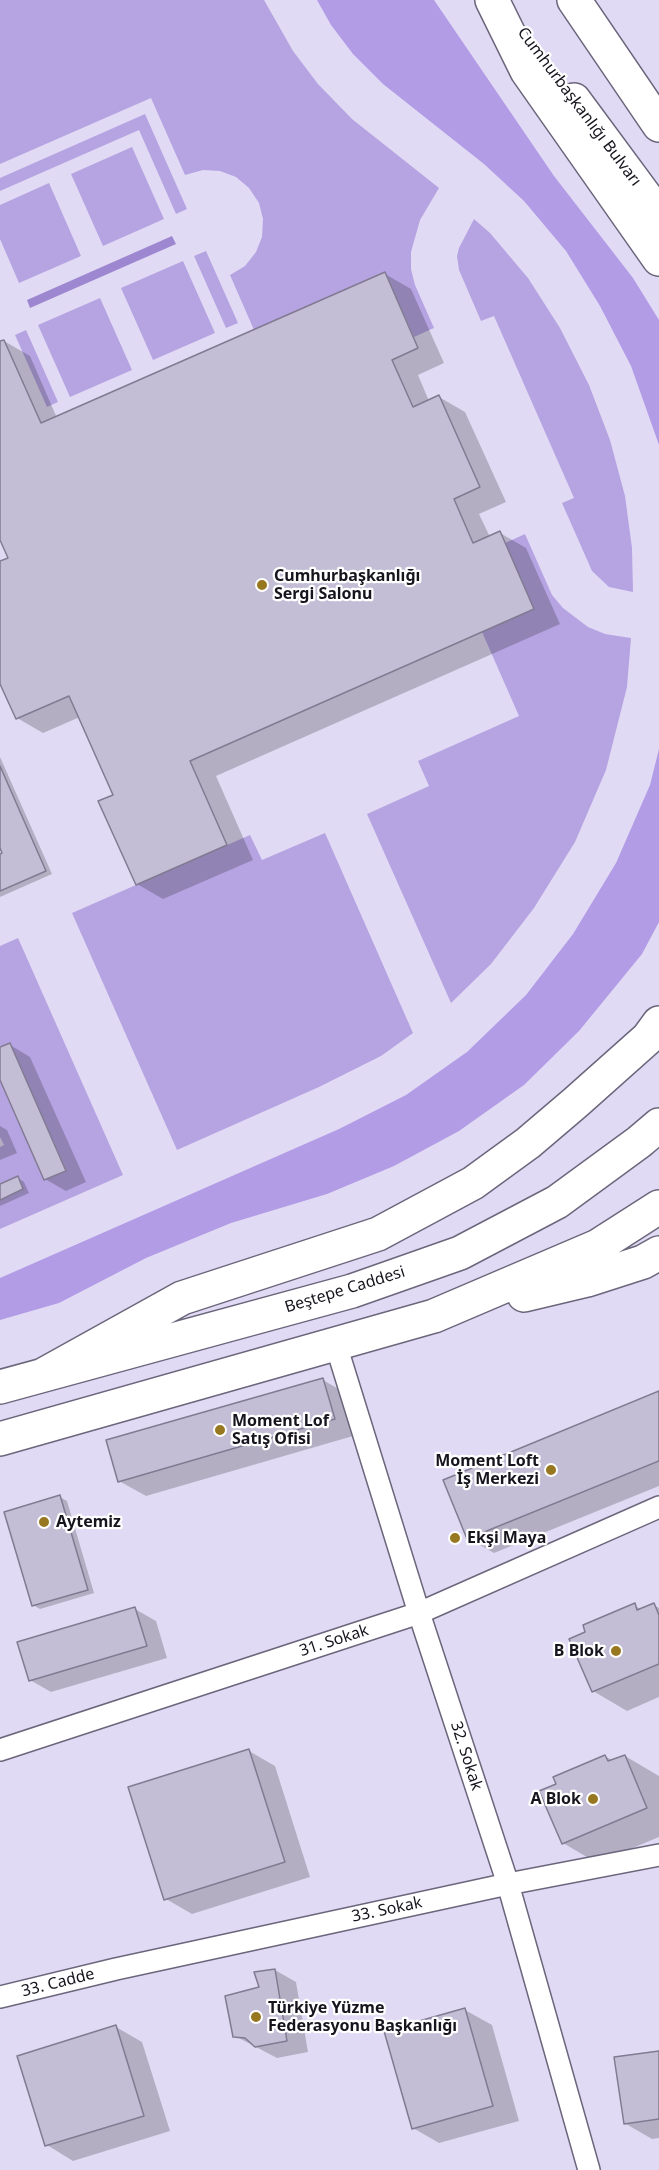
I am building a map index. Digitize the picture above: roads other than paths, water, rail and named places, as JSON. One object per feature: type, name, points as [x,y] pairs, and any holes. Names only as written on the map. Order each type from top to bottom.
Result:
[{"type":"main road","points":[[492,0],[527,71],[659,259]]},
{"type":"main road","name":"Cumhurbaşkanlığı Bulvarı","points":[[499,0],[659,215]]},
{"type":"main road","points":[[574,0],[659,125]]},
{"type":"main road","points":[[600,39],[659,103]]},
{"type":"main road","points":[[45,1374],[182,1298],[378,1234],[473,1183],[528,1143],[575,1103],[648,1038],[659,1023]]},
{"type":"main road","name":"Beştepe Caddesi","points":[[0,1387],[352,1291],[460,1253],[557,1202],[659,1125]]},
{"type":"main road","points":[[434,1316],[598,1246],[659,1207]]},
{"type":"main road","points":[[0,1439],[434,1316],[587,1280],[643,1262],[659,1253]]},
{"type":"street","name":"32. Sokak","points":[[336,1345],[419,1613],[508,1884],[589,2170]]},
{"type":"street","name":"31. Sokak","points":[[0,1750],[419,1613],[659,1507]]},
{"type":"street","name":"33. Sokak","points":[[116,1969],[508,1884],[659,1855]]},
{"type":"street","name":"33. Cadde","points":[[0,1997],[116,1969]]},
{"type":"place","name":"Cumhurbaşkanlığı Sergi Salonu","points":[[262,585]]},
{"type":"place","name":"Moment Lof Satış Ofisi","points":[[220,1430]]},
{"type":"place","name":"Moment Loft İş Merkezi","points":[[551,1470]]},
{"type":"place","name":"Aytemiz","points":[[44,1522]]},
{"type":"place","name":"Ekşi Maya","points":[[455,1538]]},
{"type":"place","name":"B Blok","points":[[616,1651]]},
{"type":"place","name":"A Blok","points":[[593,1799]]},
{"type":"place","name":"Türkiye Yüzme Federasyonu Başkanlığı","points":[[256,2017]]}]
